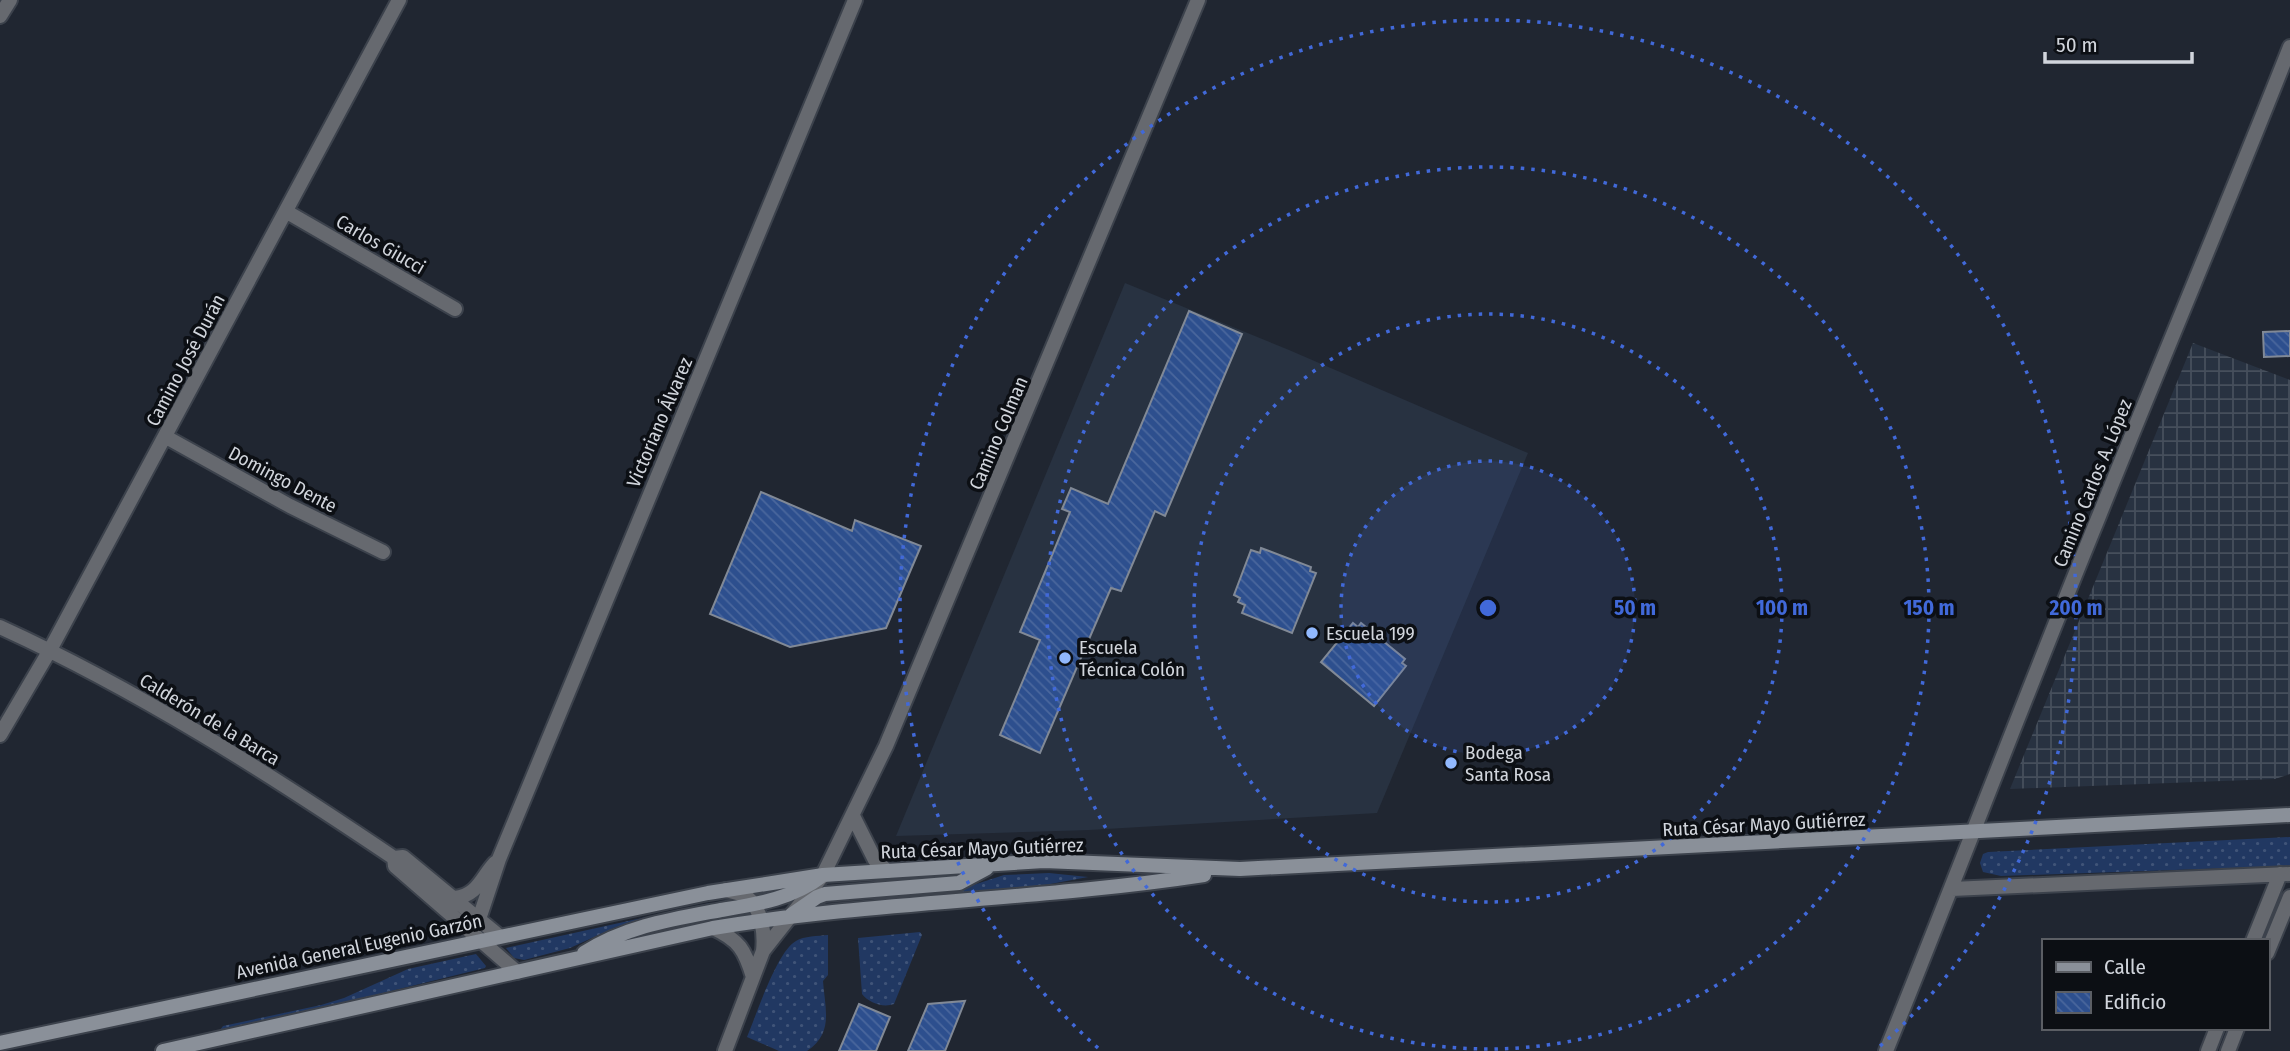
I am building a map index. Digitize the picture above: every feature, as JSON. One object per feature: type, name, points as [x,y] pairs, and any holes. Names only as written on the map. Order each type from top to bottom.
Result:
[{"type":"main road","name":"Ruta César Mayo Gutiérrez","points":[[726,890],[823,875],[1044,861],[1240,869],[2290,815]]},
{"type":"main road","points":[[791,915],[825,894],[959,883],[995,864]]},
{"type":"main road","name":"Ruta César Mayo Gutiérrez","points":[[761,920],[791,915],[1139,885],[1240,869]]},
{"type":"main road","points":[[574,960],[606,939],[631,929],[794,893],[807,888],[823,875]]},
{"type":"main road","name":"Avenida General Eugenio Garzón","points":[[0,1043],[726,890]]},
{"type":"main road","points":[[163,1051],[713,928],[761,920]]},
{"type":"street","points":[[0,16],[10,0]]},
{"type":"street","name":"Camino José Durán","points":[[0,735],[50,650],[166,437],[399,0]]},
{"type":"street","name":"Victoriano Álvarez","points":[[479,919],[499,859],[855,0]]},
{"type":"street","name":"Camino Colman","points":[[763,951],[823,875],[886,746],[1198,0]]},
{"type":"street","name":"Camino Carlos A. López","points":[[1886,1051],[2094,527],[2290,47]]},
{"type":"street","name":"Carlos Giucci","points":[[287,212],[455,309]]},
{"type":"street","name":"Domingo Dente","points":[[166,437],[290,506],[383,552]]},
{"type":"street","name":"Calderón de la Barca","points":[[0,627],[50,650],[172,717],[328,812],[394,858],[403,857],[499,936]]},
{"type":"street","points":[[853,816],[875,860],[887,871]]},
{"type":"street","name":"Calderón de la Barca","points":[[394,858],[395,866],[517,972]]},
{"type":"street","name":"Victoriano Álvarez","points":[[455,898],[474,892],[499,859]]},
{"type":"street","points":[[1952,889],[2285,874],[2254,939]]},
{"type":"street","points":[[823,875],[825,894],[833,912]]},
{"type":"street","points":[[726,890],[742,894],[753,904]]},
{"type":"street","points":[[2269,948],[2290,897]]},
{"type":"street","name":"Camino Colman","points":[[725,1051],[763,951],[765,939],[761,920],[753,904]]},
{"type":"street","points":[[713,928],[738,943],[747,957],[753,977]]},
{"type":"street","points":[[2208,1051],[2216,1030]]},
{"type":"street","points":[[2228,1051],[2236,1030]]},
{"type":"shaded area","points":[[1125,283],[1528,453],[1377,813],[1089,830],[896,836]]},
{"type":"shaded area","points":[[2193,343],[2290,380],[2290,774],[2275,779],[2010,789]]},
{"type":"shaded area","points":[[2290,837],[2290,866],[2001,876],[1983,872],[1980,863],[1983,854],[1988,852]]},
{"type":"shaded area","points":[[1049,873],[1088,877],[1029,888],[888,897],[961,889],[1004,875]]},
{"type":"shaded area","points":[[710,903],[710,907],[616,927],[570,948],[524,960],[514,958],[506,948]]},
{"type":"shaded area","points":[[920,932],[922,935],[894,1004],[881,1005],[865,997],[862,994],[858,938]]},
{"type":"shaded area","points":[[828,935],[828,975],[823,981],[826,1020],[816,1044],[807,1051],[779,1051],[747,1037],[775,970],[789,947],[803,938]]},
{"type":"shaded area","points":[[476,954],[485,968],[224,1032],[220,1030],[223,1026],[344,998],[408,969]]},
{"type":"building","points":[[1189,311],[1242,334],[1165,516],[1155,511],[1121,591],[1111,588],[1040,753],[1000,735],[1040,640],[1020,632],[1070,512],[1062,509],[1071,488],[1108,504]]},
{"type":"building","points":[[2290,331],[2290,356],[2264,357],[2263,332]]},
{"type":"building","points":[[761,492],[852,531],[855,520],[921,546],[886,628],[790,647],[710,614]]},
{"type":"building","points":[[1261,548],[1311,567],[1310,571],[1316,573],[1292,633],[1242,613],[1245,605],[1238,602],[1240,598],[1234,595],[1251,550],[1260,553]]},
{"type":"building","points":[[1353,623],[1358,627],[1361,623],[1405,659],[1402,663],[1406,666],[1374,706],[1321,662]]},
{"type":"building","points":[[965,1001],[945,1051],[908,1051],[928,1004]]},
{"type":"building","points":[[859,1004],[890,1017],[876,1051],[839,1051]]},
{"type":"place","name":"Escuela 199","points":[[1312,633]]},
{"type":"place","name":"Escuela Técnica Colón","points":[[1065,658]]},
{"type":"place","name":"Bodega Santa Rosa","points":[[1451,763]]}]
